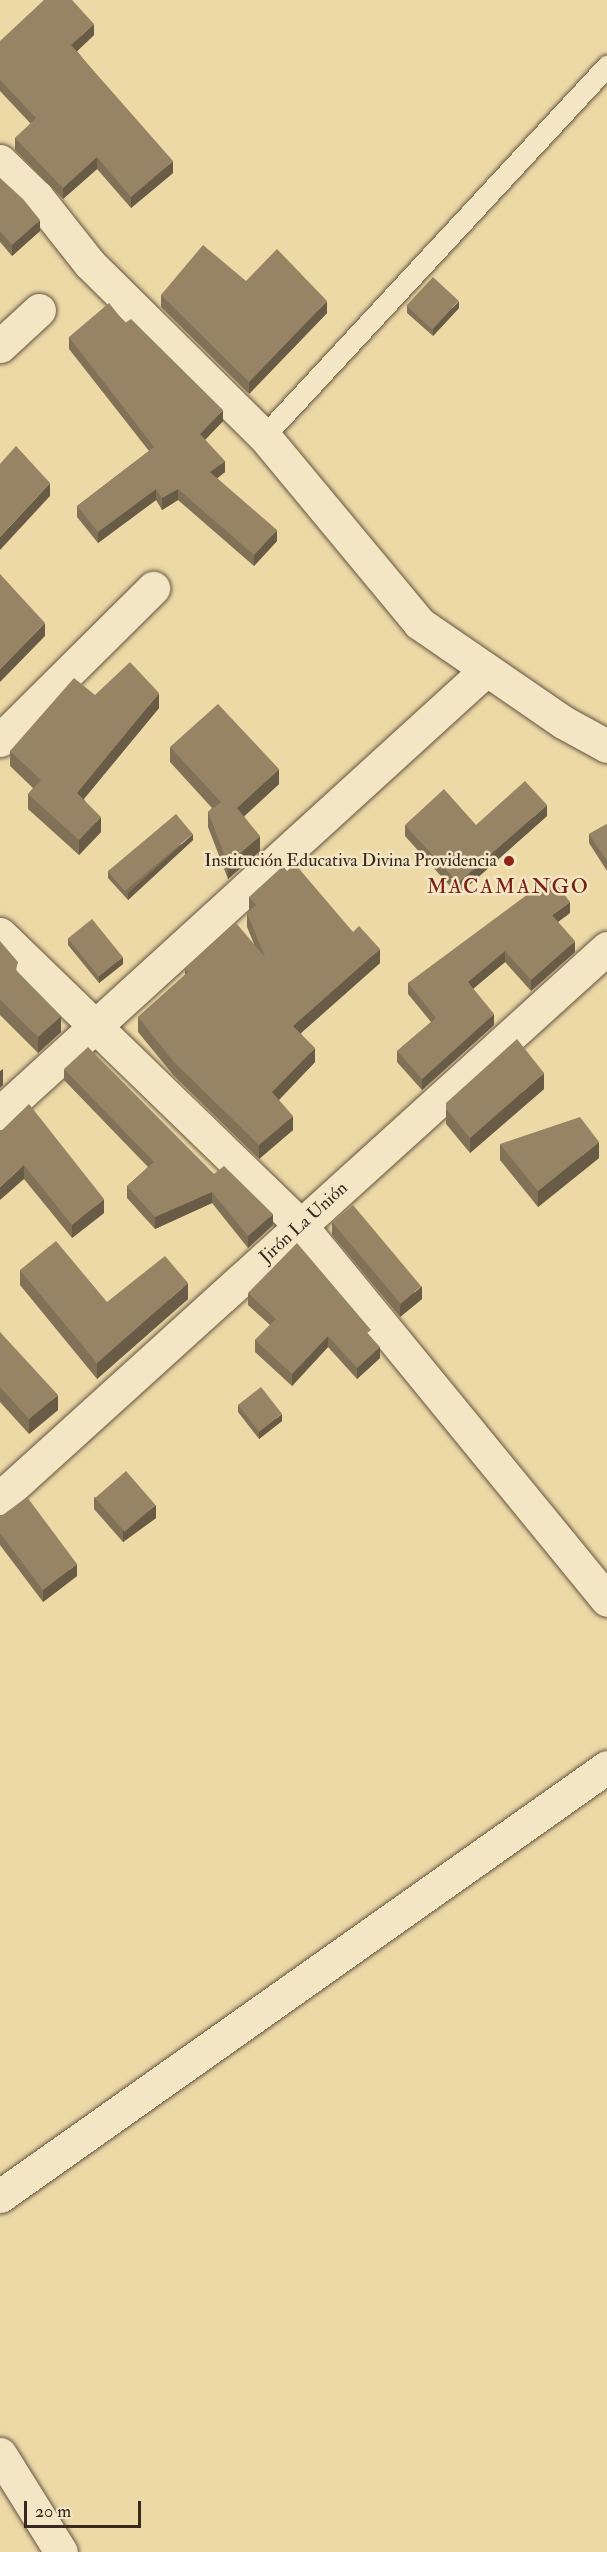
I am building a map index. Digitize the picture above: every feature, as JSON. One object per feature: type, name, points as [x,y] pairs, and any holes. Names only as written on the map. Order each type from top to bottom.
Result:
[{"type":"street","points":[[0,161],[37,197],[90,264],[264,436],[419,622],[562,722],[607,746]]},
{"type":"street","points":[[0,346],[39,310]]},
{"type":"street","points":[[0,740],[153,588]]},
{"type":"street","points":[[0,1113],[486,670]]},
{"type":"street","points":[[0,934],[301,1226],[607,1600]]},
{"type":"street","name":"Jirón La Unión","points":[[0,1498],[607,948]]},
{"type":"street","points":[[0,2196],[607,1767]]},
{"type":"street","points":[[0,2454],[62,2552]]},
{"type":"lane","points":[[264,436],[607,66]]},
{"type":"building","points":[[44,0],[72,0],[94,24],[71,45],[173,161],[131,197],[97,157],[63,188],[15,138],[36,118],[0,80],[0,41]]},
{"type":"building","points":[[0,178],[23,199],[40,220],[12,245],[0,231]]},
{"type":"building","points":[[203,245],[246,281],[277,249],[327,301],[249,382],[161,295]]},
{"type":"building","points":[[433,277],[459,301],[432,329],[406,306]]},
{"type":"building","points":[[109,303],[125,323],[131,319],[223,410],[200,434],[225,461],[210,472],[277,530],[254,555],[178,489],[162,498],[156,489],[98,532],[77,506],[154,447],[69,337]]},
{"type":"building","points":[[16,446],[50,483],[0,537],[0,464]]},
{"type":"building","points":[[0,574],[45,623],[0,669]]},
{"type":"building","points":[[130,662],[159,693],[77,793],[101,817],[79,840],[28,794],[41,780],[10,751],[74,678],[95,695]]},
{"type":"building","points":[[218,704],[279,769],[237,808],[260,836],[228,864],[208,812],[221,802],[170,747]]},
{"type":"building","points":[[525,781],[547,805],[458,883],[405,825],[444,789],[476,825]]},
{"type":"building","points":[[176,814],[193,834],[125,891],[108,871]]},
{"type":"building","points":[[607,824],[607,861],[589,834]]},
{"type":"building","points":[[295,864],[353,932],[359,926],[380,949],[293,1026],[315,1048],[272,1092],[293,1116],[259,1145],[174,1062],[138,1017],[188,972],[185,968],[236,923],[265,957],[247,913],[256,905],[249,897],[283,866],[287,871]]},
{"type":"building","points":[[551,877],[570,902],[552,915],[575,941],[531,980],[505,951],[468,982],[494,1014],[422,1079],[397,1051],[436,1018],[408,983]]},
{"type":"building","points":[[92,919],[123,957],[99,977],[68,939]]},
{"type":"building","points":[[0,941],[18,962],[16,970],[61,1016],[38,1037],[0,999]]},
{"type":"building","points":[[517,1039],[544,1073],[470,1138],[446,1109],[446,1103]]},
{"type":"building","points":[[88,1047],[214,1174],[224,1166],[273,1214],[248,1236],[212,1192],[155,1217],[127,1186],[154,1162],[64,1069]]},
{"type":"building","points":[[29,1104],[104,1199],[72,1225],[24,1165],[0,1187],[0,1132]]},
{"type":"building","points":[[580,1117],[599,1142],[538,1191],[500,1144]]},
{"type":"building","points":[[353,1205],[421,1286],[400,1304],[332,1222]]},
{"type":"building","points":[[56,1241],[107,1302],[165,1256],[188,1283],[97,1363],[20,1270]]},
{"type":"building","points":[[297,1243],[371,1330],[367,1333],[380,1347],[357,1368],[328,1336],[292,1374],[255,1340],[276,1319],[248,1293]]},
{"type":"building","points":[[0,1332],[58,1395],[29,1419],[0,1387]]},
{"type":"building","points":[[261,1387],[282,1414],[259,1432],[238,1405]]},
{"type":"building","points":[[126,1471],[156,1505],[125,1532],[95,1498]]},
{"type":"building","points":[[27,1497],[77,1564],[43,1590],[0,1533],[0,1517]]},
{"type":"place","name":"Institución Educativa Divina Providencia","points":[[509,861]]},
{"type":"district","name":"MACAMANGO","points":[[508,887]]}]
